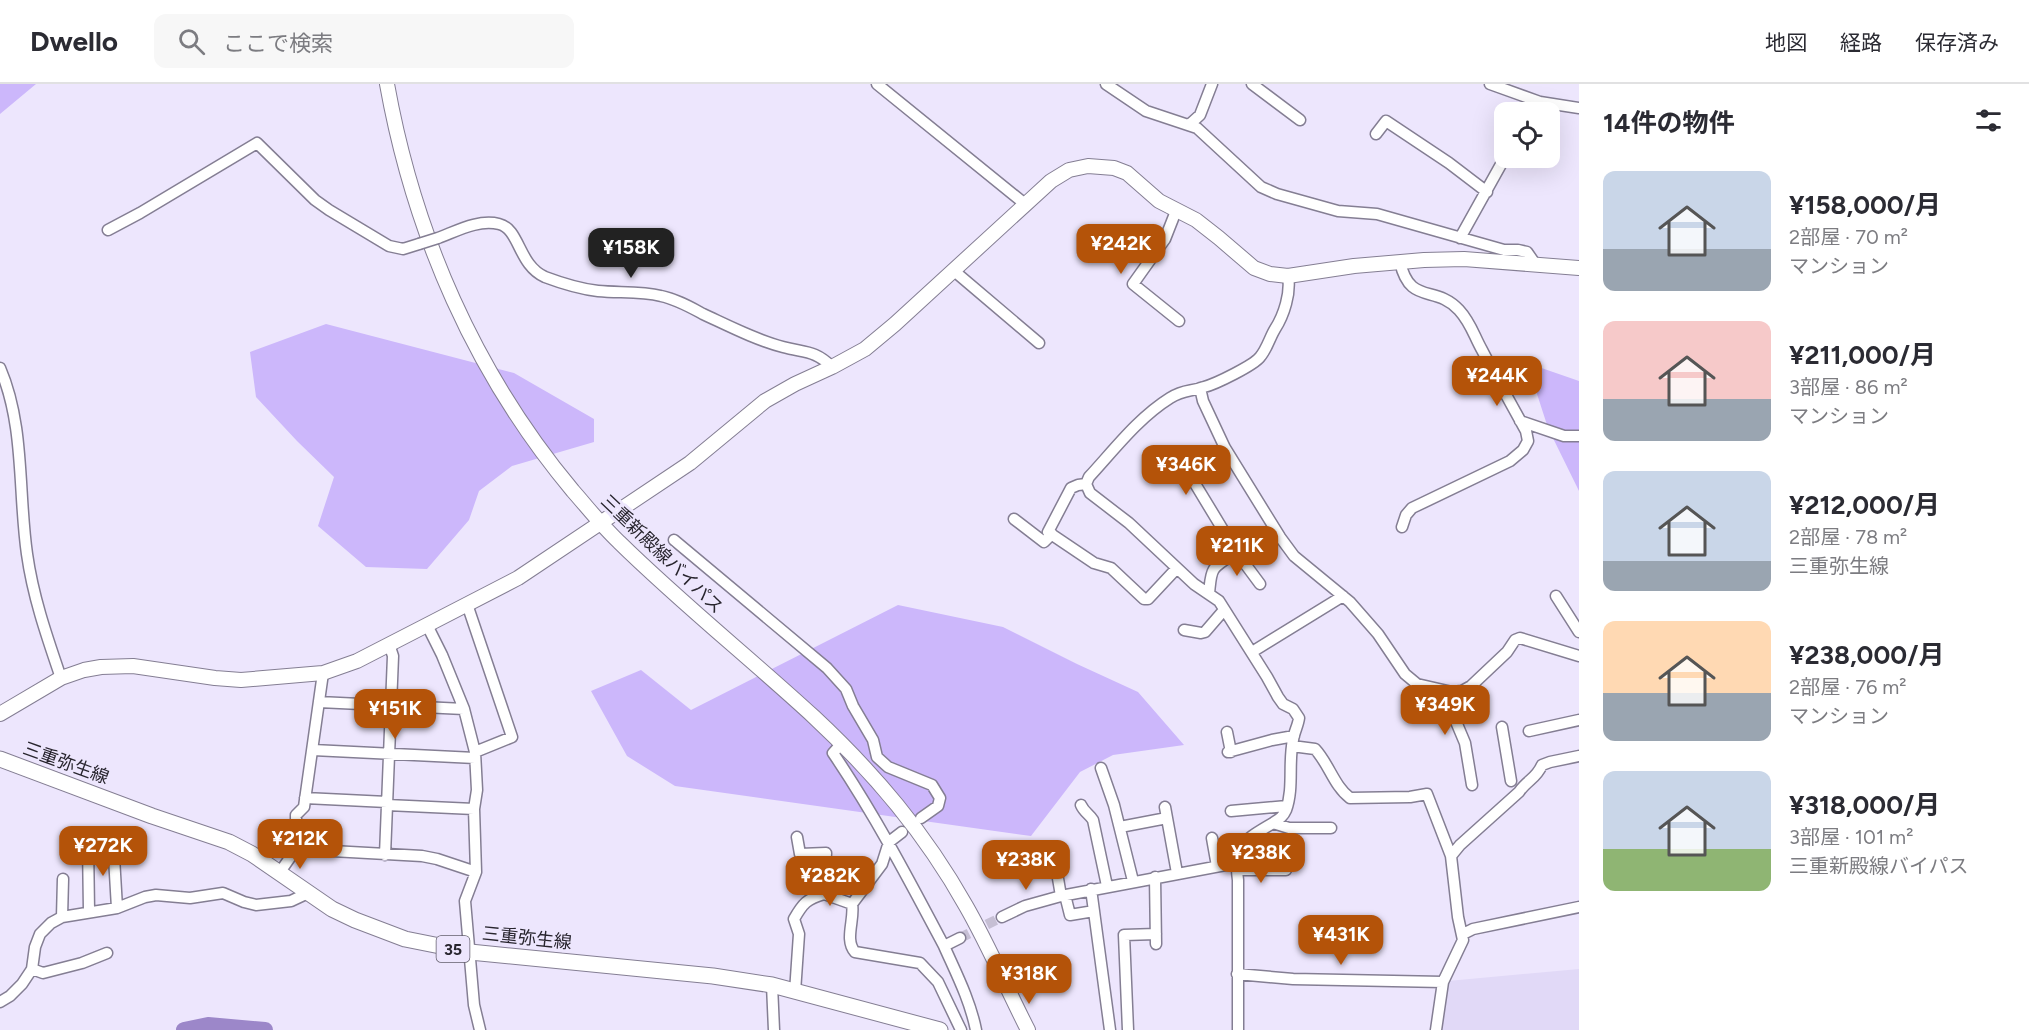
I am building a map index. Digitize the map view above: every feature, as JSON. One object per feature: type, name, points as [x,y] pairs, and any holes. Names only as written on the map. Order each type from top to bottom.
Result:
[{"type":"main road","name":"三重弥生線","points":[[0,759],[152,816],[230,842],[347,916],[396,936],[470,952],[713,976],[772,985],[940,1030]]},
{"type":"street","name":"三重新殿線バイパス","points":[[387,84],[406,172],[427,240],[475,347],[518,419],[555,468],[618,542],[842,743],[885,789],[913,823],[976,924],[1028,1030]]},
{"type":"street","points":[[877,84],[1025,204]]},
{"type":"street","points":[[1106,84],[1146,111],[1197,128],[1261,187],[1277,194],[1338,211],[1377,214],[1504,250],[1527,252],[1536,265]]},
{"type":"street","points":[[1190,125],[1200,115],[1212,84]]},
{"type":"street","points":[[1252,84],[1300,120]]},
{"type":"street","points":[[1490,84],[1540,102],[1579,108]]},
{"type":"street","points":[[1376,134],[1386,121],[1449,163],[1487,192]]},
{"type":"street","points":[[108,230],[257,143],[308,193],[329,210],[389,246],[403,249],[487,222],[502,224],[510,230],[526,262],[535,272],[596,291],[661,296],[762,340],[784,348],[812,352],[823,358],[832,368]]},
{"type":"street","points":[[0,714],[61,678],[84,670],[117,665],[133,666],[241,680],[323,673],[357,661],[427,626],[518,578],[690,463],[765,402],[795,384],[832,368],[865,349],[1051,181],[1069,170],[1088,165],[1114,168],[1127,173],[1159,201],[1196,220],[1254,268],[1270,274],[1288,276],[1320,270],[1400,262],[1464,259],[1579,268]]},
{"type":"street","points":[[1460,238],[1499,168]]},
{"type":"street","points":[[1176,211],[1165,239],[1133,284],[1179,321]]},
{"type":"street","points":[[1400,262],[1403,278],[1412,288],[1443,298],[1457,308],[1470,323],[1480,347],[1526,431],[1528,441],[1523,450],[1510,461],[1412,508],[1402,526]]},
{"type":"street","points":[[953,270],[1039,342]]},
{"type":"street","points":[[1238,1030],[1236,867],[1240,847],[1246,839],[1283,817],[1287,806],[1293,741],[1299,718],[1293,709],[1283,704],[1278,697],[1219,601],[1194,584],[1129,523],[1090,493],[1086,484],[1089,477],[1145,416],[1183,390],[1200,388],[1252,364],[1261,356],[1280,322],[1286,301],[1288,276]]},
{"type":"street","points":[[0,368],[9,389],[15,416],[23,522],[37,610],[61,678]]},
{"type":"street","points":[[1200,388],[1203,401],[1227,450],[1276,532],[1294,556],[1343,596],[1378,634],[1405,674],[1417,684],[1452,692],[1462,691],[1473,684],[1507,652],[1515,640],[1520,639],[1579,656]]},
{"type":"street","points":[[1520,421],[1564,436],[1579,436]]},
{"type":"street","points":[[1227,450],[1194,476],[1194,482],[1237,553],[1260,584]]},
{"type":"street","points":[[1086,484],[1071,488],[1048,532],[1094,563],[1111,568],[1144,599],[1148,599],[1177,568]]},
{"type":"street","points":[[1014,519],[1044,542],[1052,534]]},
{"type":"street","points":[[1209,593],[1212,572],[1216,567],[1276,532]]},
{"type":"street","points":[[674,540],[827,669],[846,689],[873,740],[877,757],[888,767],[932,785],[940,798],[938,806],[921,818]]},
{"type":"street","points":[[1252,652],[1343,596]]},
{"type":"street","points":[[1556,596],[1579,632]]},
{"type":"street","points":[[313,750],[475,755],[512,737],[467,604]]},
{"type":"street","points":[[1184,630],[1205,632],[1224,610]]},
{"type":"street","points":[[427,626],[442,655],[464,709],[475,755],[476,872],[465,901],[474,1005],[480,1030]]},
{"type":"street","points":[[385,855],[393,657],[389,644]]},
{"type":"street","points":[[280,872],[296,849],[296,815],[304,807],[323,673]]},
{"type":"street","points":[[1472,785],[1465,743],[1457,724],[1465,710],[1480,704],[1481,700],[1473,684]]},
{"type":"street","points":[[319,702],[464,709]]},
{"type":"street","points":[[1529,731],[1579,720]]},
{"type":"street","points":[[1502,727],[1511,780]]},
{"type":"street","points":[[1227,732],[1229,752],[1272,740],[1293,741],[1315,749],[1343,792],[1350,798],[1410,797],[1427,794],[1451,856],[1458,917],[1463,934],[1463,940],[1443,982],[1436,1030]]},
{"type":"street","points":[[842,743],[832,753],[859,791],[889,842],[944,946],[962,984],[976,1030]]},
{"type":"street","points":[[1451,856],[1523,786],[1537,776],[1542,765],[1579,756]]},
{"type":"street","points":[[1101,768],[1114,805],[1133,881]]},
{"type":"street","points":[[305,798],[474,809]]},
{"type":"street","points":[[1081,805],[1085,813],[1093,820],[1107,886]]},
{"type":"street","points":[[1231,812],[1287,806]]},
{"type":"street","points":[[1120,827],[1166,813],[1177,873]]},
{"type":"street","points":[[1273,822],[1289,828],[1331,828]]},
{"type":"street","points":[[902,832],[889,842],[882,864],[852,904],[851,947],[855,952],[920,963],[938,982],[961,1030]]},
{"type":"street","points":[[797,837],[800,854],[826,853],[824,894]]},
{"type":"street","points":[[1212,838],[1217,866]]},
{"type":"street","points":[[88,844],[89,911]]},
{"type":"street","points":[[296,849],[437,859],[476,872]]},
{"type":"street","points":[[1054,855],[1070,915],[1094,911]]},
{"type":"street","points":[[114,857],[117,908]]},
{"type":"street","points":[[1002,917],[1025,906],[1063,895],[1217,866],[1286,870]]},
{"type":"street","points":[[1128,1030],[1124,935],[1156,939],[1155,877]]},
{"type":"street","points":[[62,917],[63,879]]},
{"type":"street","points":[[1091,889],[1110,1030]]},
{"type":"street","points":[[0,1002],[22,984],[32,969],[35,947],[40,934],[51,923],[62,917],[117,908],[156,895],[190,898],[223,893],[244,902],[256,904],[291,901],[308,893]]},
{"type":"street","points":[[795,992],[799,934],[795,919],[801,907],[809,899],[824,894],[852,904]]},
{"type":"street","points":[[1463,934],[1473,929],[1579,907]]},
{"type":"street","points":[[944,946],[960,938]]},
{"type":"street","points":[[32,969],[42,973],[82,963],[107,953]]},
{"type":"street","points":[[1237,974],[1293,979],[1443,982]]},
{"type":"street","points":[[772,985],[774,1030]]},
{"type":"street","name":"三重新殿線バイパス","points":[[1008,991],[1021,1030]]},
{"type":"shaded area","points":[[0,84],[36,84],[0,114]]},
{"type":"shaded area","points":[[326,324],[514,373],[594,419],[594,442],[512,466],[479,491],[469,520],[427,569],[366,567],[318,526],[334,477],[256,397],[250,352]]},
{"type":"shaded area","points":[[1527,363],[1579,381],[1579,491],[1548,428]]},
{"type":"shaded area","points":[[898,605],[1003,627],[1138,692],[1184,745],[1113,755],[1080,772],[1031,836],[675,786],[627,756],[591,691],[641,670],[691,710]]},
{"type":"shaded area","points":[[1579,969],[1579,1030],[1440,1030],[1448,981]]},
{"type":"waterway","points":[[184,1030],[208,1025],[265,1030]]},
{"type":"tunnel","points":[[960,938],[1002,917]]}]
